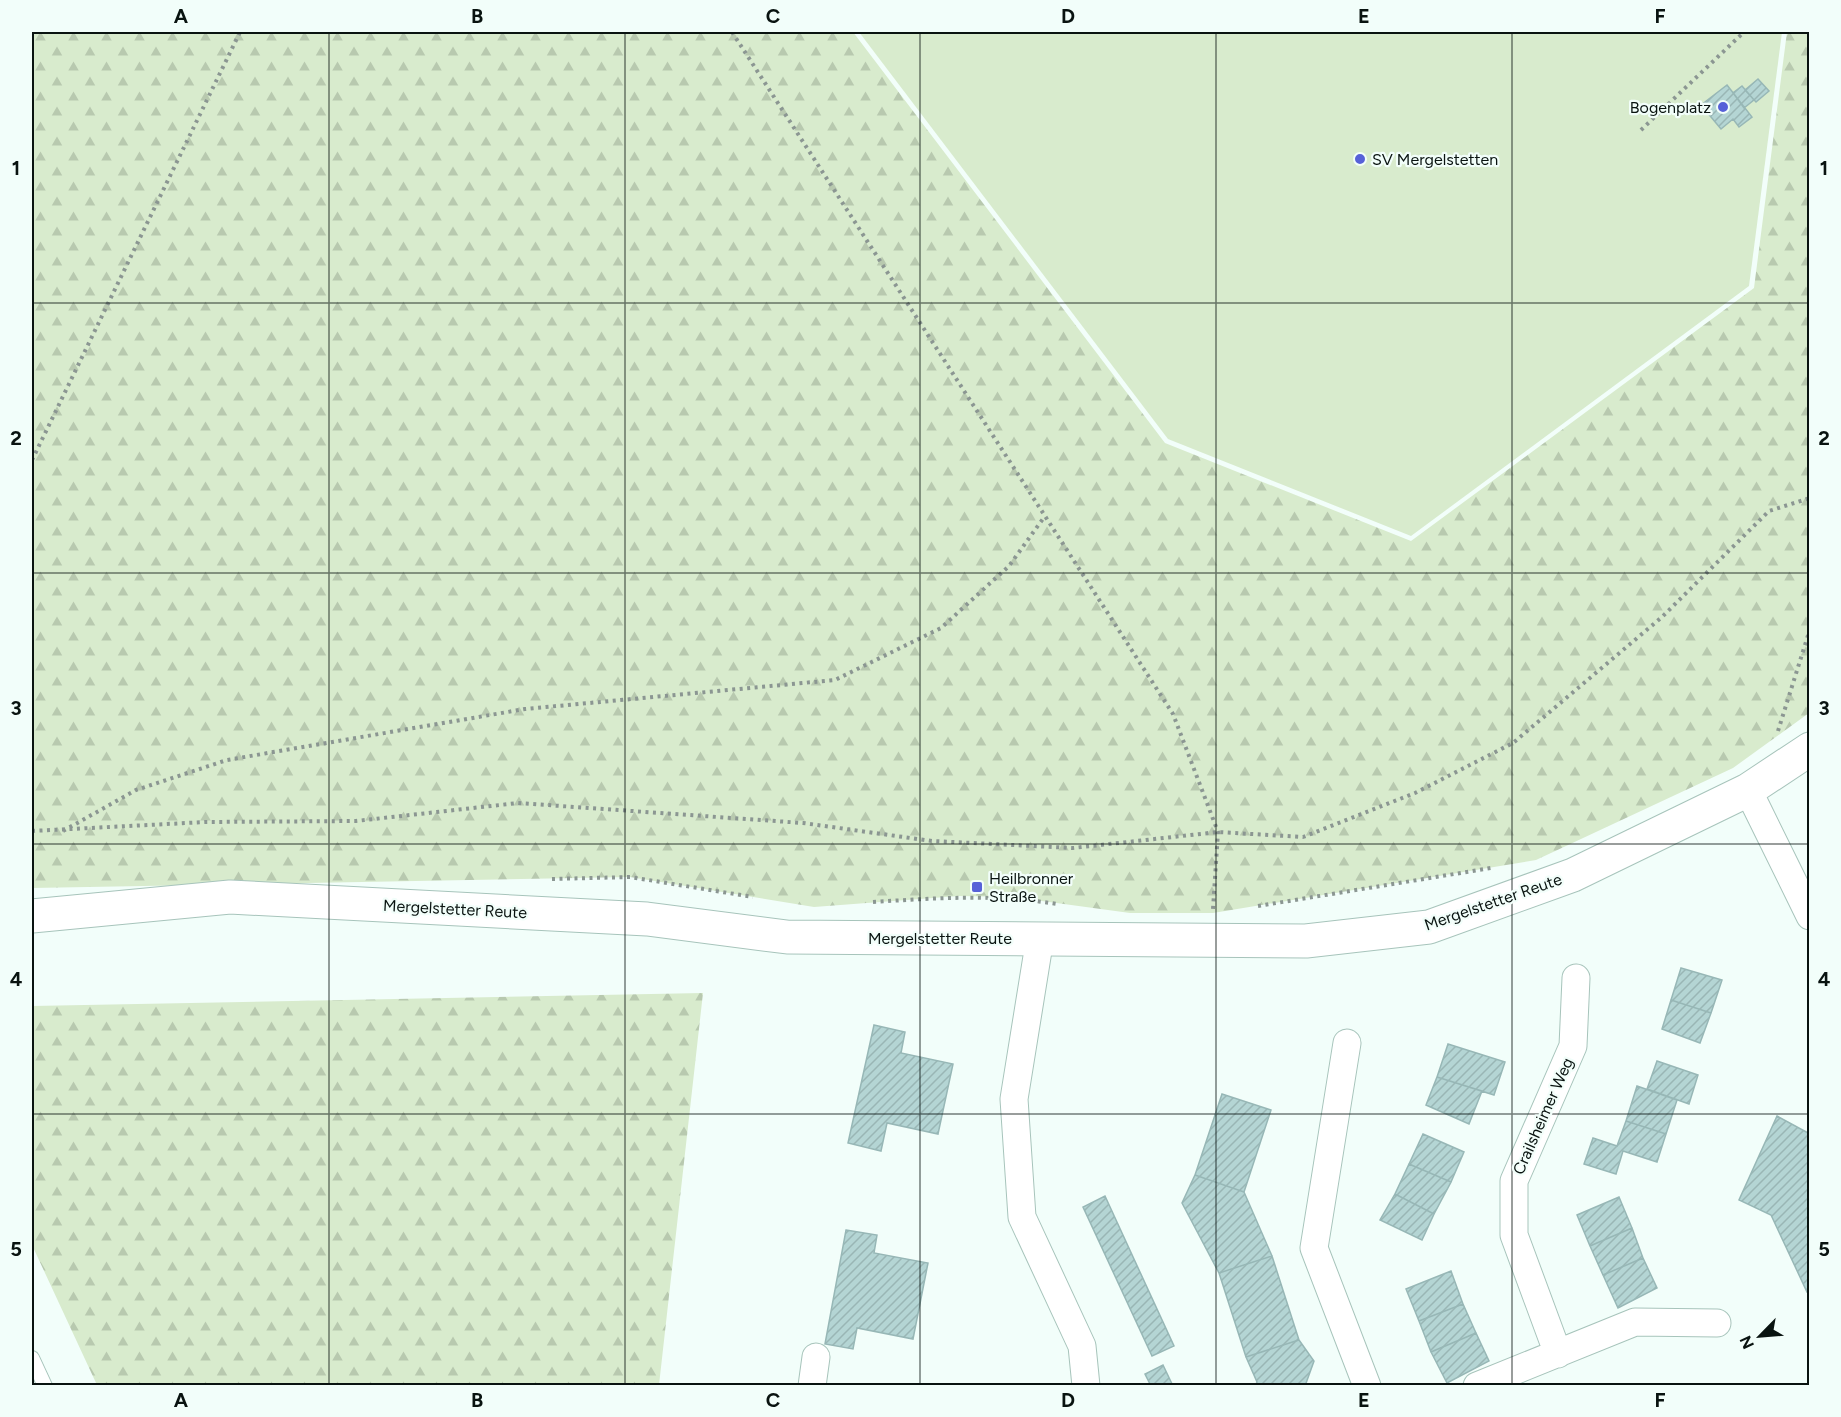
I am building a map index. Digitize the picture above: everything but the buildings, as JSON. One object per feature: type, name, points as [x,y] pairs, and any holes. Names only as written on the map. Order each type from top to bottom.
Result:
[{"type":"street","name":"Mergelstetter Reute","points":[[32,916],[230,897],[647,919],[787,937],[1306,941],[1429,927],[1573,875],[1748,790],[1809,749]]},
{"type":"street","points":[[1748,790],[1809,916]]},
{"type":"street","points":[[1040,938],[1014,1099],[1022,1218],[1082,1346],[1086,1386]]},
{"type":"street","name":"Crailsheimer Weg","points":[[1558,1354],[1514,1235],[1514,1181],[1573,1046],[1576,978]]},
{"type":"street","points":[[1347,1043],[1314,1248],[1367,1386]]},
{"type":"street","points":[[1477,1386],[1635,1322],[1717,1323]]},
{"type":"street","points":[[812,1386],[816,1357]]},
{"type":"lane","points":[[32,1358],[45,1386]]},
{"type":"path","points":[[32,460],[240,32]]},
{"type":"path","points":[[732,32],[1173,714],[1218,832],[1213,913],[1224,911]]},
{"type":"path","points":[[1641,130],[1744,32]]},
{"type":"path","points":[[32,831],[62,832],[206,822],[356,820],[518,803],[803,823],[932,841],[1073,848],[1218,832],[1303,837],[1415,793],[1513,743],[1662,616],[1769,512],[1809,498]]},
{"type":"path","points":[[62,832],[136,790],[227,760],[525,709],[835,680],[941,628],[1009,566],[1045,516]]},
{"type":"path","points":[[1785,729],[1777,734],[1809,628]]},
{"type":"path","points":[[1246,908],[1502,866]]},
{"type":"path","points":[[547,879],[630,877],[756,898]]},
{"type":"path","points":[[871,903],[980,896],[1012,897],[1066,905]]},
{"type":"green space","points":[[32,32],[853,32],[1165,443],[1411,541],[1754,288],[1787,32],[1809,32],[1809,713],[1733,768],[1536,860],[1213,913],[1130,913],[1013,897],[959,896],[814,907],[630,877],[32,888]]},
{"type":"green space","name":"SV Mergelstetten","points":[[859,32],[1782,32],[1749,286],[1411,536],[1168,439]]},
{"type":"green space","points":[[703,993],[659,1385],[97,1385],[32,1245],[32,1006]]},
{"type":"place","name":"Bogenplatz","points":[[1723,107]]},
{"type":"place","name":"SV Mergelstetten","points":[[1360,159]]},
{"type":"place","name":"Heilbronner Straße","points":[[977,887]]}]
